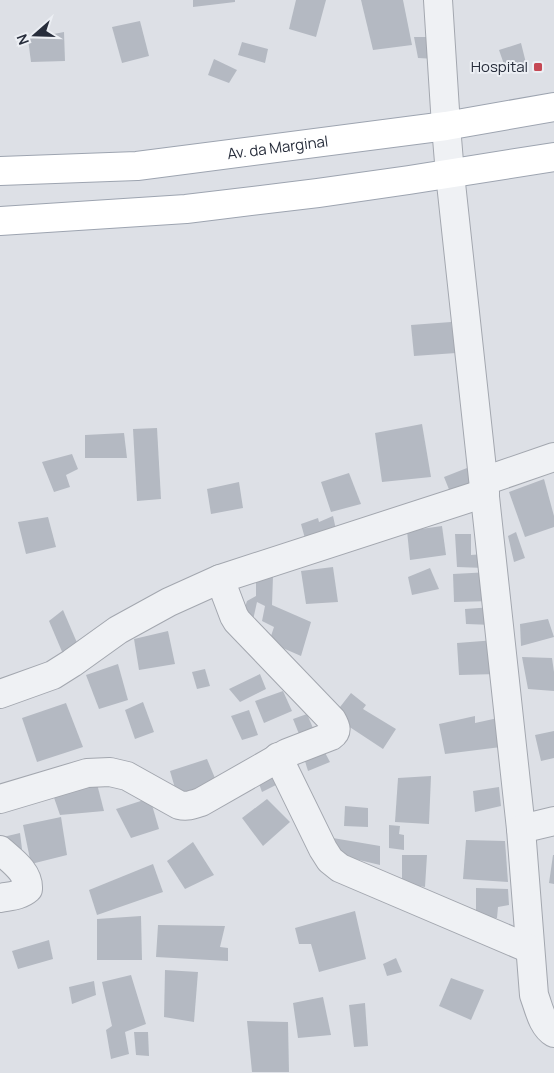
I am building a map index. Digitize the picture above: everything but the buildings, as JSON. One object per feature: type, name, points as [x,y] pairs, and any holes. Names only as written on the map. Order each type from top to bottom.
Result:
[{"type":"main road","name":"Av. da Marginal","points":[[0,171],[137,166],[446,126],[554,107]]},
{"type":"main road","points":[[0,221],[186,209],[318,193],[554,157]]},
{"type":"street","points":[[438,0],[450,174],[521,829],[534,995],[542,1017],[549,1030],[554,1033]]},
{"type":"street","points":[[0,694],[53,675],[72,664],[118,630],[170,602],[220,579],[484,487],[554,457]]},
{"type":"street","points":[[0,799],[87,773],[110,772],[127,776],[178,805],[186,807],[200,802],[278,757],[331,736],[336,730],[332,720],[237,621],[220,579]]},
{"type":"street","points":[[278,757],[323,849],[330,860],[340,868],[530,949]]},
{"type":"street","points":[[521,829],[554,820]]},
{"type":"street","points":[[0,850],[26,876],[28,884],[28,889],[25,892],[0,898]]},
{"type":"place","name":"Hospital","points":[[538,67]]}]
